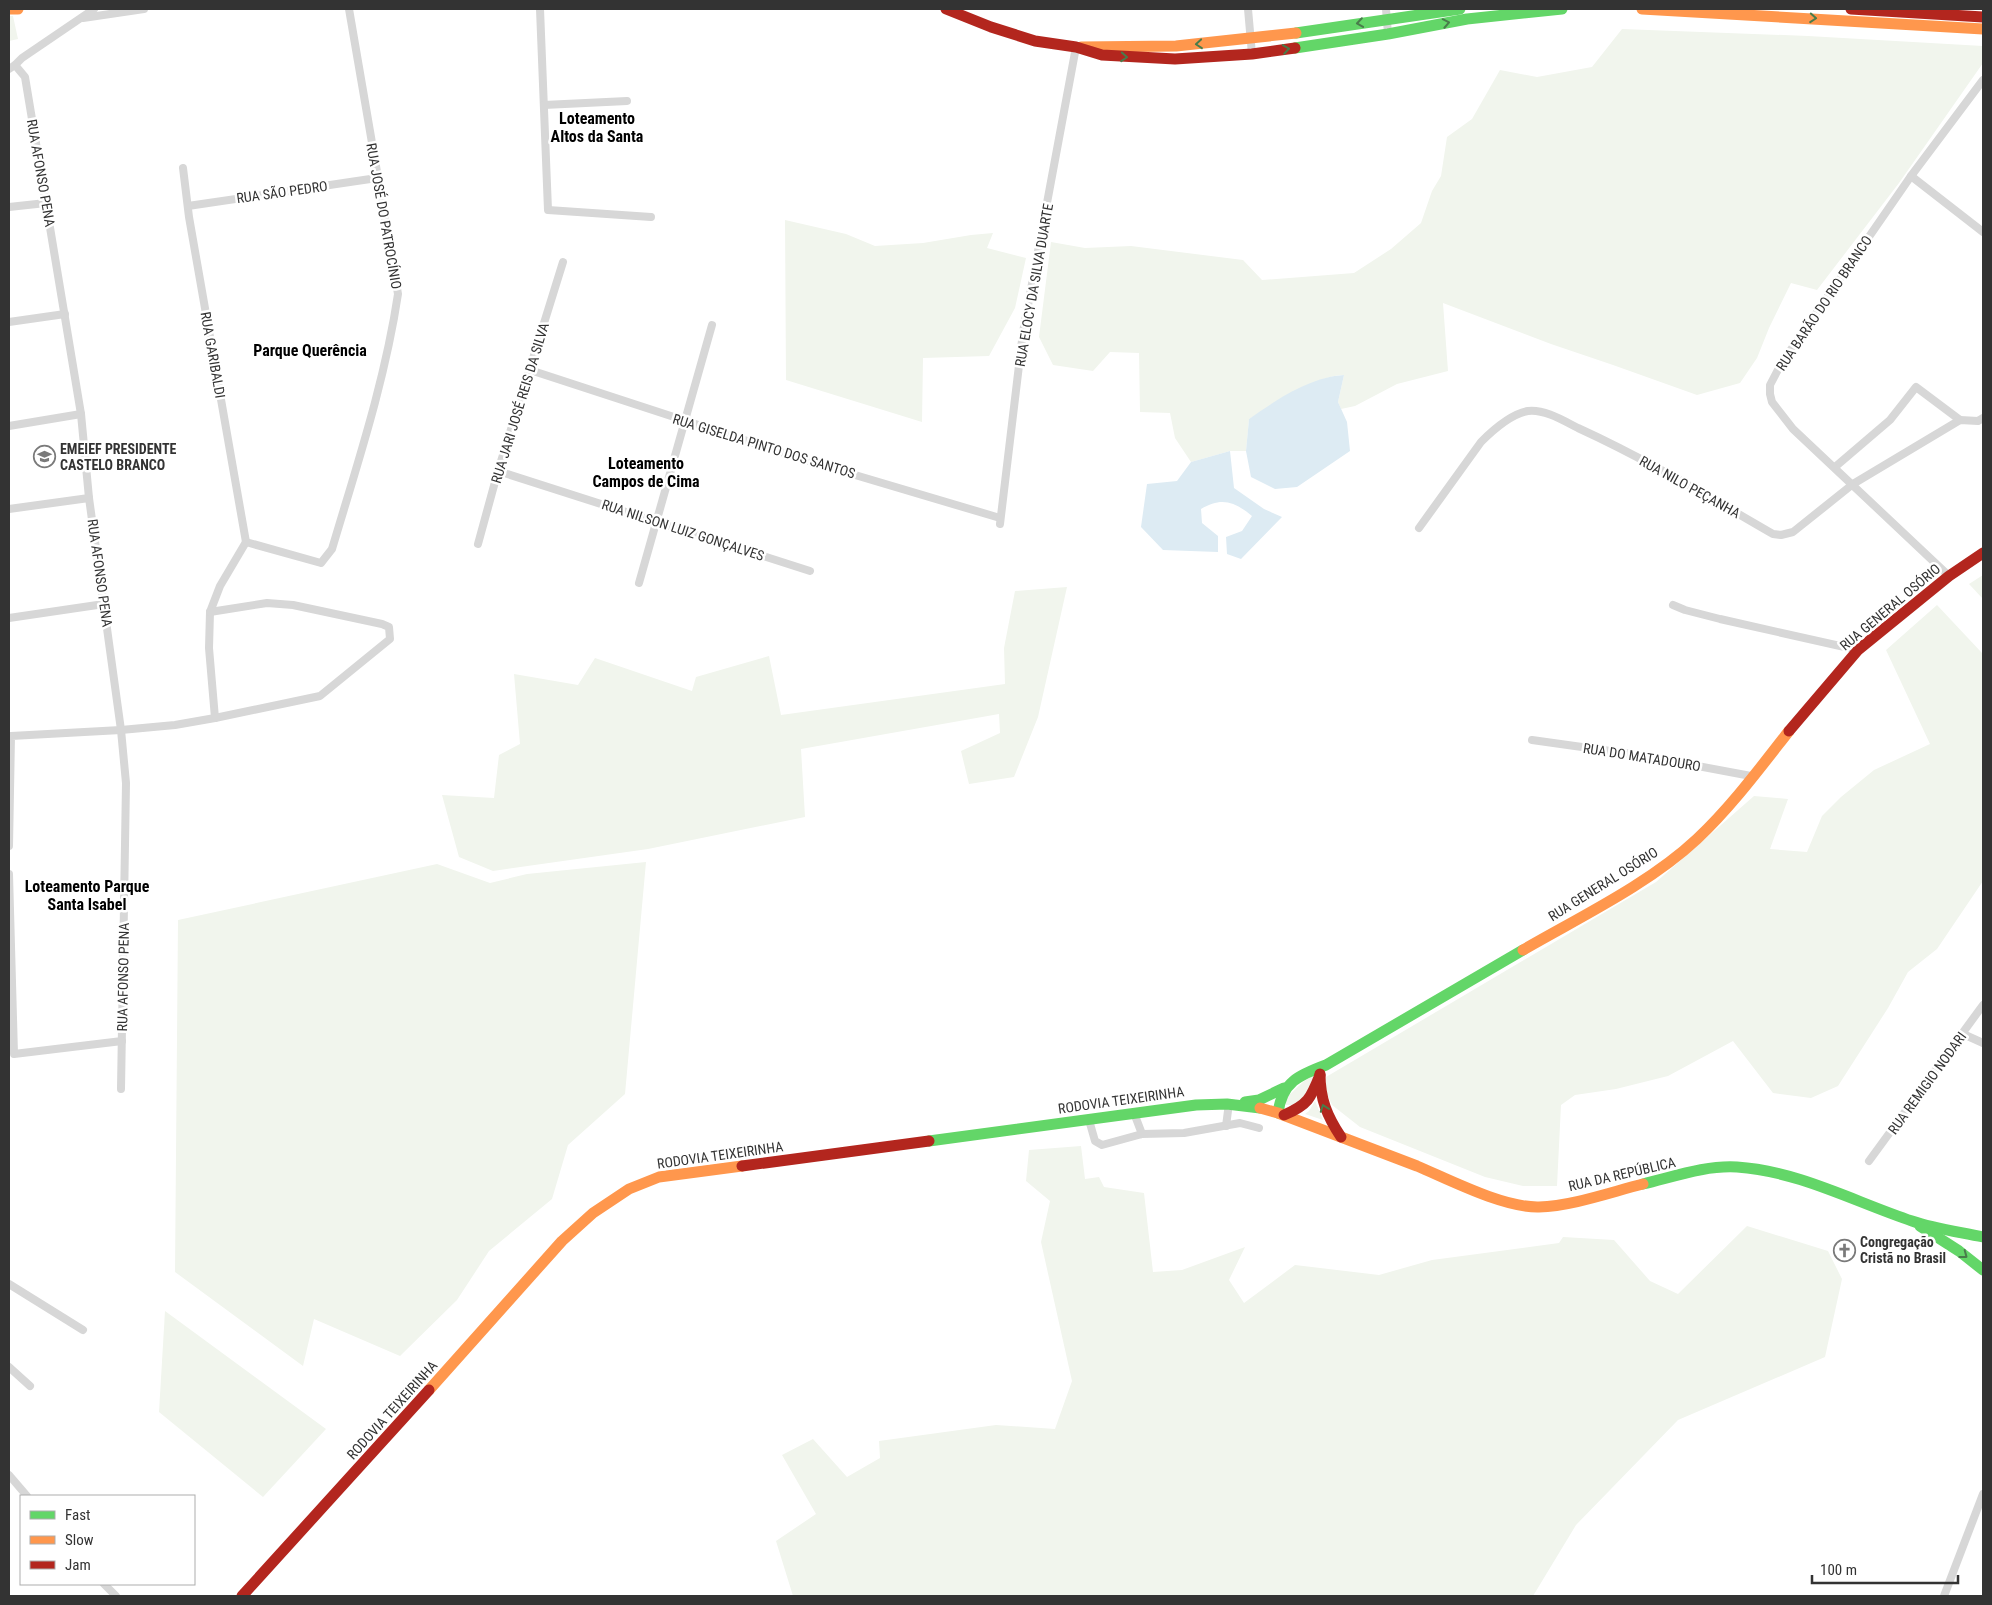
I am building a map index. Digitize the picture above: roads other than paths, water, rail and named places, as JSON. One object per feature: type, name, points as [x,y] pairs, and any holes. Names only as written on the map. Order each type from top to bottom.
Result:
[{"type":"main road","points":[[9,10],[18,9]]},
{"type":"main road","points":[[946,9],[1034,41],[1076,47],[1102,55],[1175,59],[1252,54],[1388,34],[1467,19],[1562,9]]},
{"type":"main road","points":[[1076,47],[1105,44],[1174,46],[1250,39],[1386,14],[1460,9]]},
{"type":"main road","points":[[1642,9],[1713,11],[1983,29]]},
{"type":"main road","points":[[1852,9],[1983,17]]},
{"type":"main road","name":"RUA GENERAL OSÓRIO","points":[[1232,1103],[1259,1100],[1284,1088],[1310,1072],[1323,1070],[1650,876],[1697,839],[1742,790],[1810,704],[1858,650],[1949,576],[1983,553]]},
{"type":"main road","points":[[1284,1088],[1278,1102],[1281,1114],[1302,1108],[1308,1102],[1323,1070]]},
{"type":"main road","points":[[1323,1070],[1321,1102],[1325,1114],[1341,1136]]},
{"type":"main road","name":"RODOVIA TEIXEIRINHA","points":[[242,1596],[433,1387],[562,1241],[593,1212],[630,1189],[659,1177],[688,1172],[778,1162],[1196,1105],[1232,1103],[1262,1108],[1341,1136]]},
{"type":"main road","name":"RUA DA REPÚBLICA","points":[[1341,1136],[1464,1187],[1518,1205],[1539,1207],[1570,1202],[1698,1171],[1735,1167],[1768,1171],[1796,1179],[1914,1222]]},
{"type":"main road","points":[[1914,1222],[1983,1237]]},
{"type":"main road","points":[[1914,1222],[1959,1251],[1983,1270]]},
{"type":"street","points":[[12,67],[22,58],[94,9]]},
{"type":"street","points":[[79,19],[144,9]]},
{"type":"street","name":"RUA JOSÉ DO PATROCÍNIO","points":[[246,542],[321,563],[332,549],[377,399],[398,294],[349,9]]},
{"type":"street","points":[[540,9],[548,210],[651,217]]},
{"type":"street","points":[[1248,9],[1252,54]]},
{"type":"street","points":[[1865,22],[1868,9]]},
{"type":"street","points":[[1386,14],[1388,34]]},
{"type":"street","name":"RUA ELOCY DA SILVA DUARTE","points":[[1000,521],[1023,332],[1076,47]]},
{"type":"street","name":"RUA AFONSO PENA","points":[[12,67],[25,77],[81,414],[89,498],[121,730],[126,783],[121,1089]]},
{"type":"street","name":"RUA BARÃO DO RIO BRANCO","points":[[1949,576],[1854,484],[1793,429],[1772,402],[1770,384],[1781,364],[1911,176],[1983,80]]},
{"type":"street","points":[[544,105],[627,101]]},
{"type":"street","name":"RUA GARIBALDI","points":[[183,168],[246,542]]},
{"type":"street","points":[[1911,176],[1983,232]]},
{"type":"street","name":"RUA SÃO PEDRO","points":[[188,206],[377,178]]},
{"type":"street","points":[[9,207],[46,203]]},
{"type":"street","name":"RUA JARI JOSÉ REIS DA SILVA","points":[[478,544],[498,471],[563,262]]},
{"type":"street","points":[[9,322],[64,314]]},
{"type":"street","points":[[639,584],[712,325]]},
{"type":"street","name":"RUA GISELDA PINTO DOS SANTOS","points":[[530,370],[1000,521]]},
{"type":"street","points":[[1835,467],[1890,420],[1916,387],[1960,420]]},
{"type":"street","name":"RUA NILO PEÇANHA","points":[[1419,528],[1481,442],[1490,433],[1518,414],[1530,411],[1542,412],[1608,441],[1675,477],[1773,534],[1781,535],[1793,532],[1854,484],[1960,420],[1978,421],[1983,418]]},
{"type":"street","points":[[9,426],[81,414]]},
{"type":"street","name":"RUA NILSON LUIZ GONÇALVES","points":[[498,471],[810,571]]},
{"type":"street","points":[[9,509],[89,498]]},
{"type":"street","points":[[215,718],[210,648],[210,612],[220,586],[246,542]]},
{"type":"street","points":[[9,618],[104,604]]},
{"type":"street","points":[[9,846],[11,736],[121,730],[215,718],[320,696],[390,639],[390,627],[382,624],[293,605],[267,604],[210,612]]},
{"type":"street","points":[[1673,605],[1720,619],[1858,650]]},
{"type":"street","name":"RUA DO MATADOURO","points":[[1532,740],[1639,755],[1752,776]]},
{"type":"street","points":[[9,874],[14,1054],[122,1041]]},
{"type":"street","name":"RUA REMIGIO NODARI","points":[[1869,1161],[1983,1005]]},
{"type":"street","points":[[1963,1034],[1983,1043]]},
{"type":"street","points":[[1226,1126],[1232,1103]]},
{"type":"street","points":[[1134,1113],[1142,1134]]},
{"type":"street","points":[[1089,1120],[1095,1141],[1102,1145],[1142,1134],[1184,1133],[1240,1123],[1259,1128]]},
{"type":"street","points":[[9,1284],[83,1330]]},
{"type":"street","points":[[9,1367],[30,1386]]},
{"type":"street","points":[[9,1475],[26,1495]]},
{"type":"street","points":[[1944,1596],[1983,1494]]},
{"type":"street","points":[[105,1585],[116,1596]]},
{"type":"place","name":"EMEIEF PRESIDENTE CASTELO BRANCO","points":[[44,457]]},
{"type":"place","name":"Congregação Cristã no Brasil","points":[[1844,1250]]},
{"type":"district","name":"Loteamento Altos da Santa","points":[[597,127]]},
{"type":"district","name":"Parque Querência","points":[[310,350]]},
{"type":"district","name":"Loteamento Campos de Cima","points":[[646,472]]},
{"type":"district","name":"Loteamento Parque Santa Isabel","points":[[87,895]]}]
